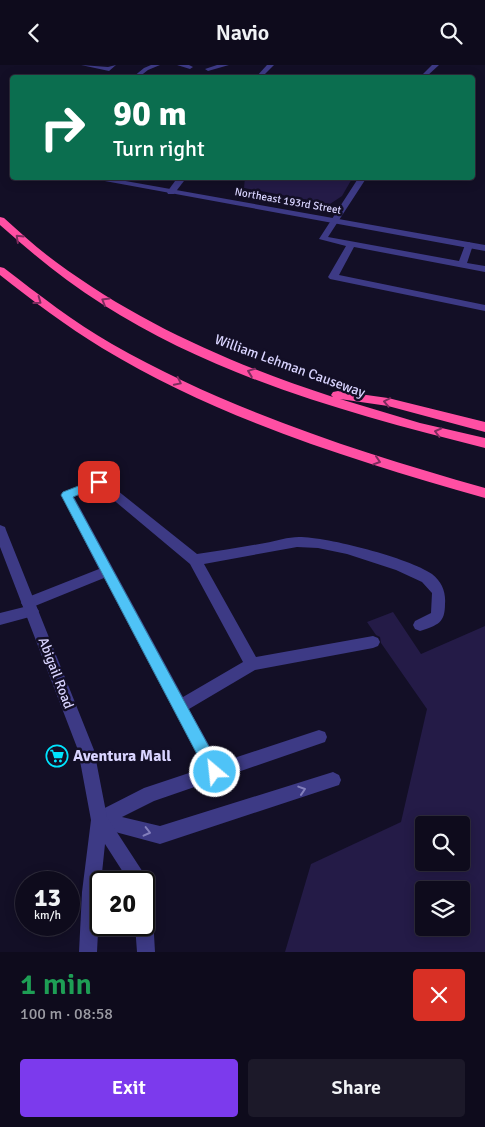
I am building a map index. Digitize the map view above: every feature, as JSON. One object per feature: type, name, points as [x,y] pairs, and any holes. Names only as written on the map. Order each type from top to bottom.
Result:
[{"type":"highway","name":"William Lehman Causeway","points":[[0,220],[54,267],[88,290],[127,313],[208,354],[296,389],[406,423],[485,443]]},
{"type":"highway","points":[[0,270],[42,304],[89,335],[196,391],[322,443],[408,471],[485,493]]},
{"type":"highway","points":[[296,389],[388,402],[485,427]]},
{"type":"street","points":[[84,65],[108,69],[113,65]]},
{"type":"street","points":[[138,75],[146,69],[157,65]]},
{"type":"street","points":[[180,65],[190,67]]},
{"type":"street","points":[[208,69],[226,65]]},
{"type":"street","points":[[261,75],[271,65]]},
{"type":"street","points":[[427,68],[436,65]]},
{"type":"street","name":"Northeast 193rd Street","points":[[104,180],[485,248]]},
{"type":"street","points":[[171,192],[181,180]]},
{"type":"street","points":[[361,180],[323,239],[485,269]]},
{"type":"street","points":[[352,244],[333,277],[485,308]]},
{"type":"street","points":[[462,265],[469,245]]},
{"type":"street","points":[[215,772],[67,495],[99,482],[195,560],[252,664]]},
{"type":"street","name":"Abigail Road","points":[[0,530],[86,750],[99,821],[91,892],[88,952]]},
{"type":"street","points":[[195,560],[297,542],[347,549],[427,578],[439,591],[438,616],[420,625]]},
{"type":"street","points":[[0,619],[107,571]]},
{"type":"street","points":[[180,707],[252,664],[373,642]]},
{"type":"street","points":[[99,821],[150,794],[319,737]]},
{"type":"street","points":[[99,821],[160,835],[333,780]]},
{"type":"street","name":"Abigail Road","points":[[99,821],[133,871]]},
{"type":"street","points":[[145,936],[146,952]]},
{"type":"building","points":[[245,180],[351,180],[342,196],[330,204],[244,188]]},
{"type":"building","points":[[393,612],[421,654],[485,626],[485,952],[285,952],[311,864],[401,822],[427,709],[381,643],[380,637],[376,635],[367,622]]},
{"type":"place","name":"Aventura Mall","points":[[57,756]]},
{"type":"route","points":[[99,482],[67,495],[215,772]]}]
